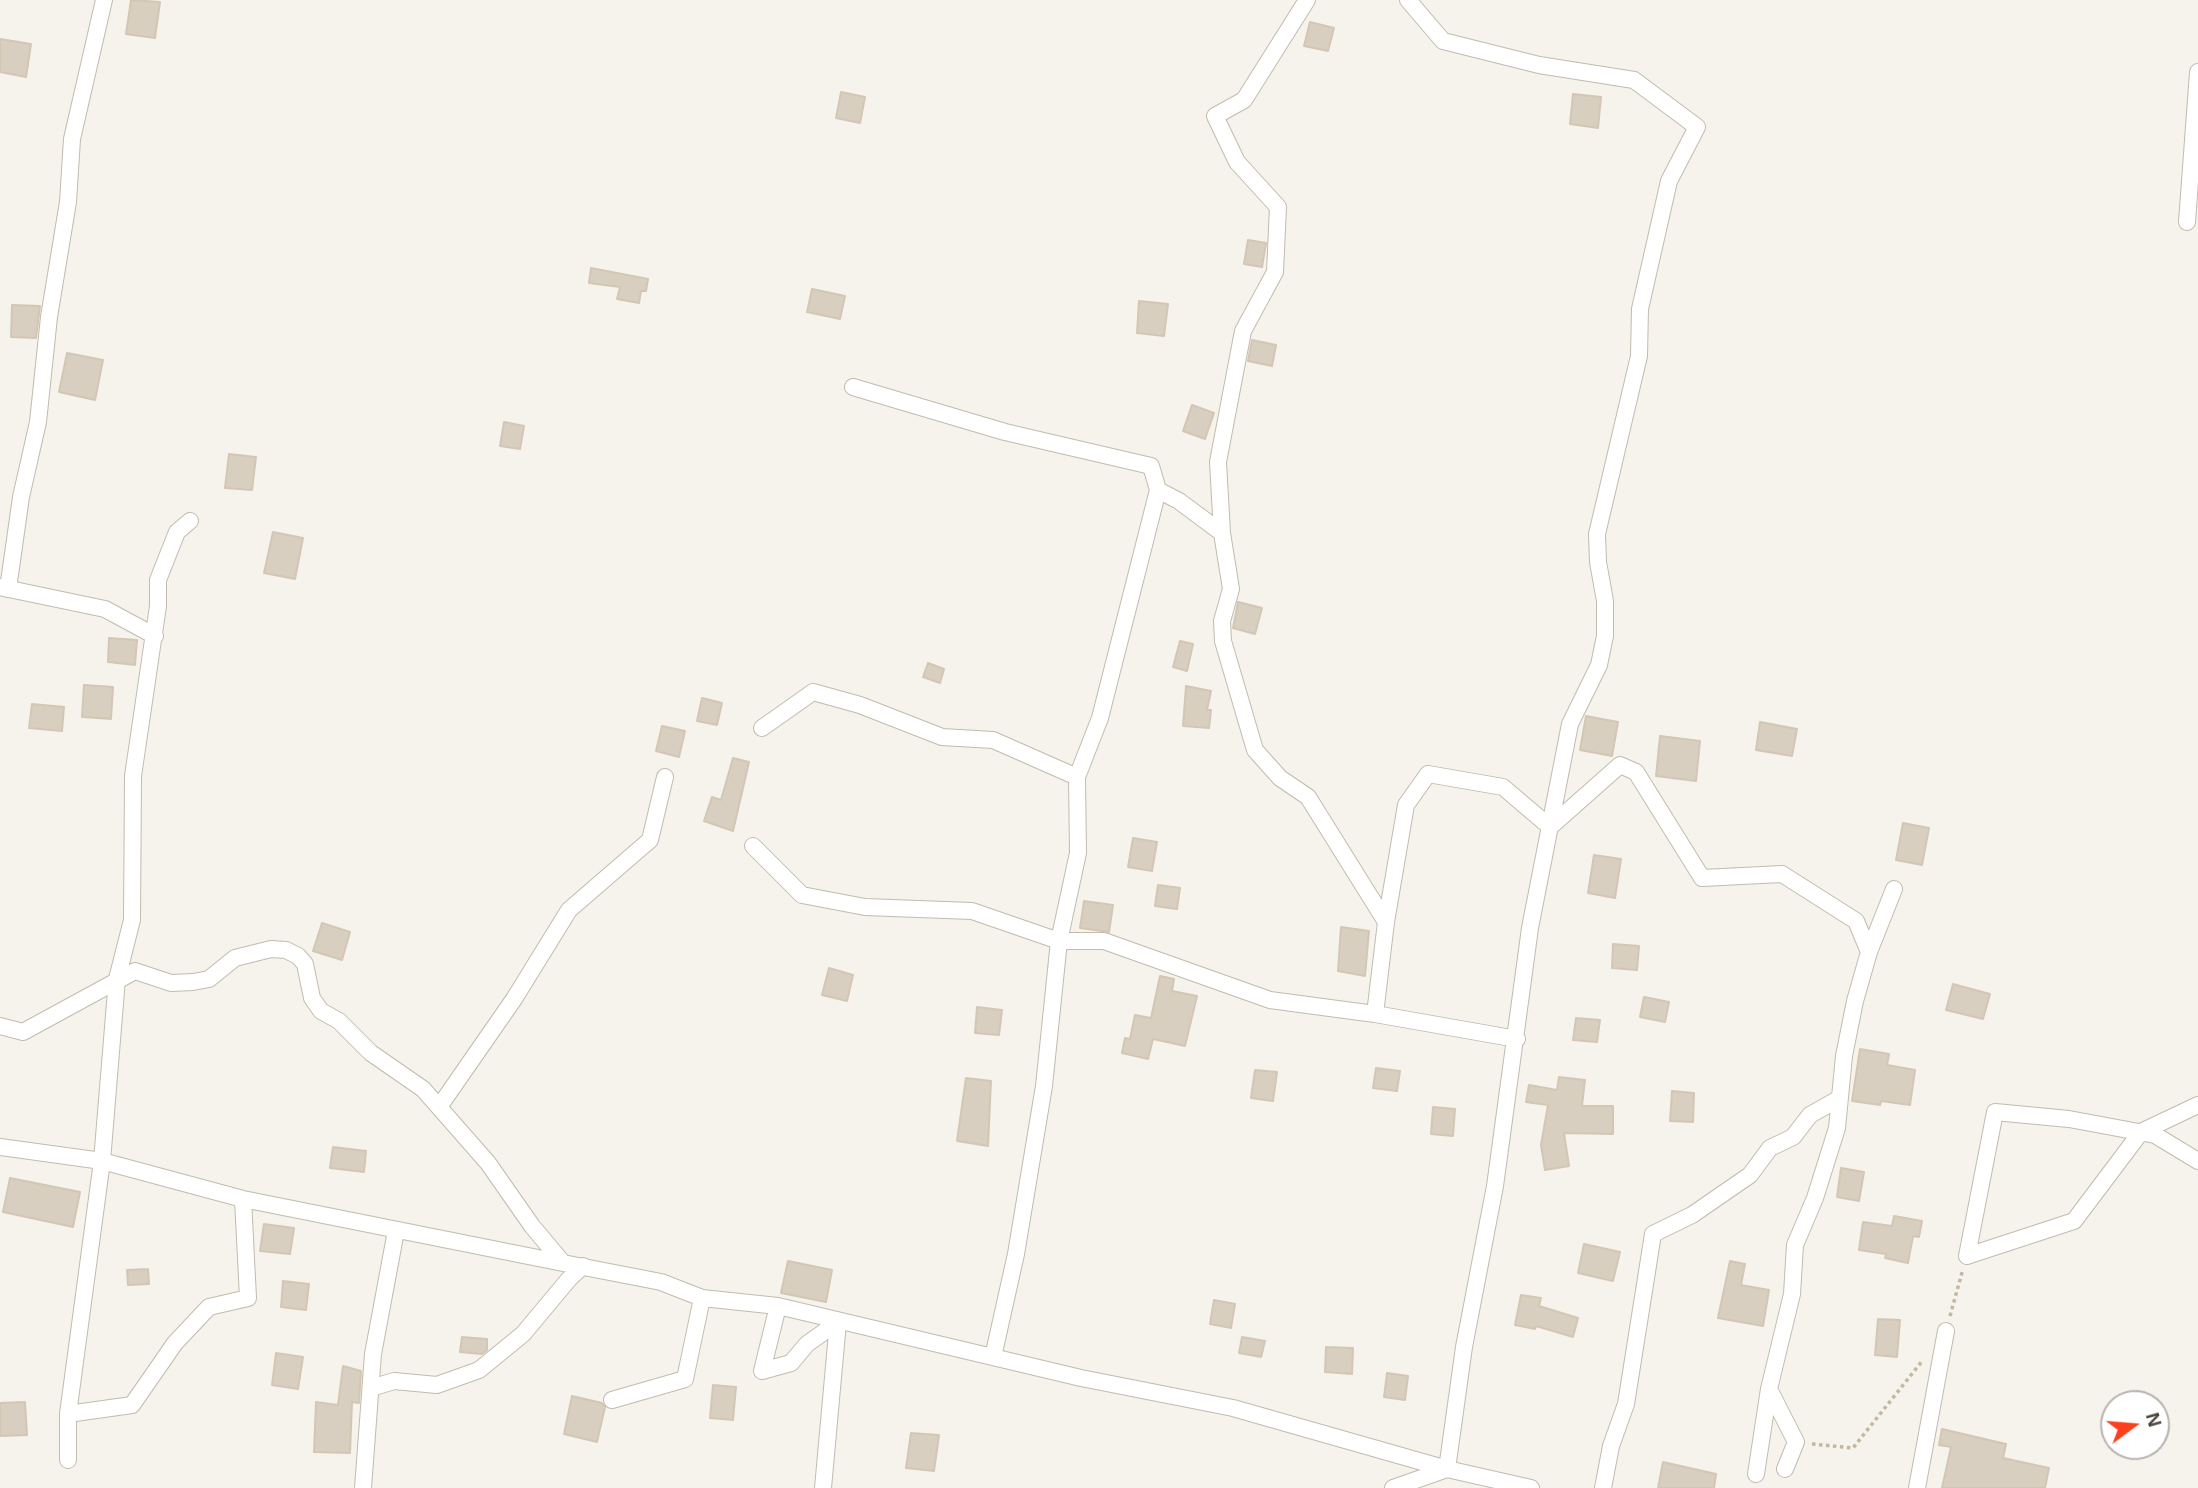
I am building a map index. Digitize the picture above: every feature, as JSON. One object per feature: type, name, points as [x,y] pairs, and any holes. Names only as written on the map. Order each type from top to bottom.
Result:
[{"type":"street","points":[[104,0],[72,139],[68,202],[49,317],[38,422],[4,588],[106,609],[155,636]]},
{"type":"street","points":[[1307,0],[1244,100],[1215,116],[1237,162],[1278,206],[1275,272],[1244,331],[1218,462],[1222,533],[1231,589],[1222,621],[1223,641],[1255,750],[1280,778],[1308,797],[1386,922]]},
{"type":"street","points":[[1408,0],[1443,41],[1539,65],[1634,80],[1697,127],[1669,181],[1640,309],[1639,356],[1597,534],[1598,562],[1605,601],[1605,635],[1599,665],[1570,724],[1530,928],[1495,1186],[1464,1346],[1447,1469]]},
{"type":"street","points":[[2187,222],[2198,72]]},
{"type":"street","points":[[853,387],[1005,432],[1152,466],[1158,490],[1100,718],[1077,777],[1078,852],[1059,941],[1044,1086],[1016,1254],[993,1357]]},
{"type":"street","points":[[1158,490],[1179,501],[1222,533]]},
{"type":"street","points":[[68,1460],[68,1414],[102,1161],[117,979],[132,920],[133,776],[155,636],[158,580],[177,532],[190,521]]},
{"type":"street","points":[[762,728],[813,692],[860,705],[942,737],[993,740],[1077,777]]},
{"type":"street","points":[[1550,827],[1620,765],[1636,772],[1702,878],[1782,874],[1856,921],[1868,952]]},
{"type":"street","points":[[1375,1014],[1386,922],[1406,805],[1427,774],[1503,787],[1550,827]]},
{"type":"street","points":[[439,1107],[514,999],[569,910],[650,840],[665,778]]},
{"type":"street","points":[[753,846],[802,895],[865,907],[972,911],[1059,941],[1104,941],[1270,1000],[1375,1014],[1517,1039]]},
{"type":"street","points":[[1756,1474],[1769,1390],[1792,1294],[1795,1245],[1815,1198],[1833,1140],[1844,1056],[1868,952],[1894,890]]},
{"type":"street","points":[[0,1026],[23,1032],[135,971],[171,983],[201,981],[209,979],[235,958],[271,949],[286,950],[298,956],[305,964],[312,998],[321,1011],[338,1021],[371,1053],[424,1089],[488,1163],[532,1226],[563,1263]]},
{"type":"street","points":[[1603,1488],[1611,1446],[1626,1404],[1653,1234],[1692,1215],[1750,1175],[1770,1148],[1793,1138],[1810,1115],[1840,1097]]},
{"type":"street","points":[[2198,1104],[2141,1132],[2074,1221],[1967,1256],[1995,1112],[2069,1119],[2141,1132],[2155,1135],[2198,1161]]},
{"type":"street","points":[[0,1147],[102,1161],[243,1199],[662,1282],[702,1298],[778,1306],[993,1357],[1233,1408],[1447,1469],[1531,1488]]},
{"type":"street","points":[[68,1414],[132,1405],[175,1343],[209,1307],[248,1298],[243,1199]]},
{"type":"street","points":[[363,1488],[373,1354],[396,1231]]},
{"type":"street","points":[[371,1388],[394,1381],[437,1385],[479,1370],[523,1334],[583,1266]]},
{"type":"street","points":[[612,1400],[685,1379],[702,1298]]},
{"type":"street","points":[[778,1306],[762,1371],[790,1363],[807,1344],[838,1322]]},
{"type":"street","points":[[823,1488],[838,1322]]},
{"type":"street","points":[[1917,1488],[1946,1331]]},
{"type":"street","points":[[1769,1390],[1796,1442],[1785,1469]]},
{"type":"street","points":[[1393,1488],[1447,1469]]},
{"type":"path","points":[[1796,1442],[1853,1448],[1946,1331],[1967,1256]]},
{"type":"building","points":[[131,0],[160,2],[155,38],[126,34]]},
{"type":"building","points":[[1310,22],[1334,28],[1328,51],[1304,46]]},
{"type":"building","points":[[0,39],[31,44],[26,77],[0,72]]},
{"type":"building","points":[[841,92],[865,97],[860,123],[836,118]]},
{"type":"building","points":[[1573,94],[1601,97],[1598,128],[1570,124]]},
{"type":"building","points":[[1248,240],[1266,243],[1262,267],[1244,264]]},
{"type":"building","points":[[591,268],[648,279],[646,291],[641,291],[639,303],[617,299],[620,287],[589,283]]},
{"type":"building","points":[[812,289],[845,296],[840,319],[807,312]]},
{"type":"building","points":[[1139,301],[1168,304],[1164,336],[1137,333]]},
{"type":"building","points":[[12,305],[40,306],[36,338],[11,337]]},
{"type":"building","points":[[1252,340],[1276,345],[1272,366],[1248,361]]},
{"type":"building","points":[[67,353],[103,360],[95,400],[59,392]]},
{"type":"building","points":[[1192,405],[1214,413],[1205,439],[1183,431]]},
{"type":"building","points":[[504,422],[524,426],[520,449],[500,446]]},
{"type":"building","points":[[229,454],[256,457],[252,490],[225,488]]},
{"type":"building","points":[[273,532],[303,538],[295,579],[264,573]]},
{"type":"building","points":[[1238,602],[1262,608],[1255,634],[1233,628]]},
{"type":"building","points":[[109,638],[137,640],[135,665],[108,662]]},
{"type":"building","points":[[1180,641],[1193,644],[1187,671],[1173,667]]},
{"type":"building","points":[[928,663],[944,669],[940,683],[923,677]]},
{"type":"building","points":[[84,685],[113,687],[111,719],[82,717]]},
{"type":"building","points":[[1186,686],[1211,691],[1207,710],[1211,710],[1209,728],[1183,726]]},
{"type":"building","points":[[702,698],[722,703],[717,725],[697,721]]},
{"type":"building","points":[[32,704],[64,707],[62,731],[29,728]]},
{"type":"building","points":[[1586,716],[1618,722],[1612,756],[1580,750]]},
{"type":"building","points":[[1760,722],[1797,729],[1792,756],[1756,750]]},
{"type":"building","points":[[662,726],[685,731],[679,757],[656,751]]},
{"type":"building","points":[[1660,736],[1700,741],[1696,781],[1656,776]]},
{"type":"building","points":[[733,758],[749,762],[733,831],[704,821],[712,797],[721,800]]},
{"type":"building","points":[[1903,823],[1929,828],[1922,865],[1896,860]]},
{"type":"building","points":[[1133,838],[1157,842],[1152,871],[1128,867]]},
{"type":"building","points":[[1594,855],[1621,859],[1615,898],[1588,893]]},
{"type":"building","points":[[1158,885],[1180,888],[1177,909],[1155,906]]},
{"type":"building","points":[[1084,901],[1113,905],[1109,932],[1080,928]]},
{"type":"building","points":[[322,923],[350,932],[342,960],[313,951]]},
{"type":"building","points":[[1341,927],[1369,931],[1365,976],[1338,971]]},
{"type":"building","points":[[1613,944],[1639,946],[1637,970],[1612,968]]},
{"type":"building","points":[[829,968],[853,975],[847,1001],[822,995]]},
{"type":"building","points":[[1160,976],[1174,979],[1172,991],[1197,996],[1185,1046],[1153,1039],[1148,1059],[1122,1053],[1125,1038],[1130,1039],[1135,1015],[1151,1018]]},
{"type":"building","points":[[1953,984],[1990,994],[1983,1019],[1946,1010]]},
{"type":"building","points":[[1644,997],[1669,1002],[1665,1022],[1640,1017]]},
{"type":"building","points":[[977,1007],[1002,1010],[999,1035],[975,1033]]},
{"type":"building","points":[[1576,1018],[1600,1020],[1597,1042],[1573,1040]]},
{"type":"building","points":[[1860,1049],[1889,1054],[1887,1065],[1915,1070],[1910,1105],[1852,1101]]},
{"type":"building","points":[[1376,1068],[1400,1071],[1397,1091],[1373,1088]]},
{"type":"building","points":[[1255,1070],[1277,1072],[1273,1101],[1251,1098]]},
{"type":"building","points":[[1559,1077],[1585,1080],[1582,1106],[1613,1106],[1613,1134],[1564,1133],[1569,1166],[1545,1170],[1541,1145],[1548,1105],[1526,1102],[1529,1085],[1557,1090]]},
{"type":"building","points":[[966,1078],[991,1081],[988,1146],[957,1141]]},
{"type":"building","points":[[1672,1091],[1694,1093],[1693,1122],[1670,1121]]},
{"type":"building","points":[[1433,1107],[1455,1109],[1453,1136],[1431,1134]]},
{"type":"building","points":[[333,1147],[366,1151],[364,1172],[330,1168]]},
{"type":"building","points":[[1841,1168],[1864,1172],[1859,1201],[1837,1197]]},
{"type":"building","points":[[10,1178],[80,1192],[73,1227],[3,1212]]},
{"type":"building","points":[[1894,1216],[1922,1221],[1919,1237],[1913,1236],[1908,1263],[1885,1258],[1886,1254],[1859,1250],[1863,1222],[1892,1226]]},
{"type":"building","points":[[264,1224],[294,1228],[290,1254],[260,1251]]},
{"type":"building","points":[[1584,1244],[1620,1252],[1613,1281],[1578,1273]]},
{"type":"building","points":[[788,1261],[832,1270],[826,1302],[781,1293]]},
{"type":"building","points":[[1730,1261],[1745,1264],[1741,1285],[1769,1290],[1763,1326],[1718,1318]]},
{"type":"building","points":[[148,1269],[149,1284],[128,1285],[127,1270]]},
{"type":"building","points":[[283,1281],[309,1284],[306,1310],[281,1307]]},
{"type":"building","points":[[1521,1295],[1541,1298],[1539,1306],[1578,1318],[1573,1337],[1536,1326],[1535,1329],[1515,1325]]},
{"type":"building","points":[[1214,1300],[1235,1304],[1231,1328],[1210,1324]]},
{"type":"building","points":[[1878,1319],[1900,1320],[1897,1357],[1875,1355]]},
{"type":"building","points":[[462,1337],[487,1339],[487,1350],[482,1354],[460,1352]]},
{"type":"building","points":[[1242,1337],[1265,1341],[1261,1357],[1239,1353]]},
{"type":"building","points":[[1326,1347],[1353,1348],[1352,1374],[1325,1372]]},
{"type":"building","points":[[276,1353],[303,1357],[298,1389],[272,1385]]},
{"type":"building","points":[[343,1366],[361,1371],[359,1403],[352,1402],[350,1453],[314,1452],[316,1402],[338,1405]]},
{"type":"building","points":[[1387,1373],[1408,1376],[1405,1400],[1384,1397]]},
{"type":"building","points":[[713,1385],[736,1387],[733,1420],[710,1418]]},
{"type":"building","points":[[572,1396],[602,1403],[605,1407],[597,1442],[564,1434]]},
{"type":"building","points":[[25,1402],[27,1435],[0,1436],[0,1403]]},
{"type":"building","points":[[1942,1429],[2006,1444],[2003,1458],[2049,1468],[2045,1488],[1942,1488],[1951,1447],[1939,1445]]},
{"type":"building","points":[[911,1433],[939,1435],[934,1471],[906,1468]]},
{"type":"building","points":[[1663,1462],[1716,1474],[1714,1488],[1658,1488]]}]
